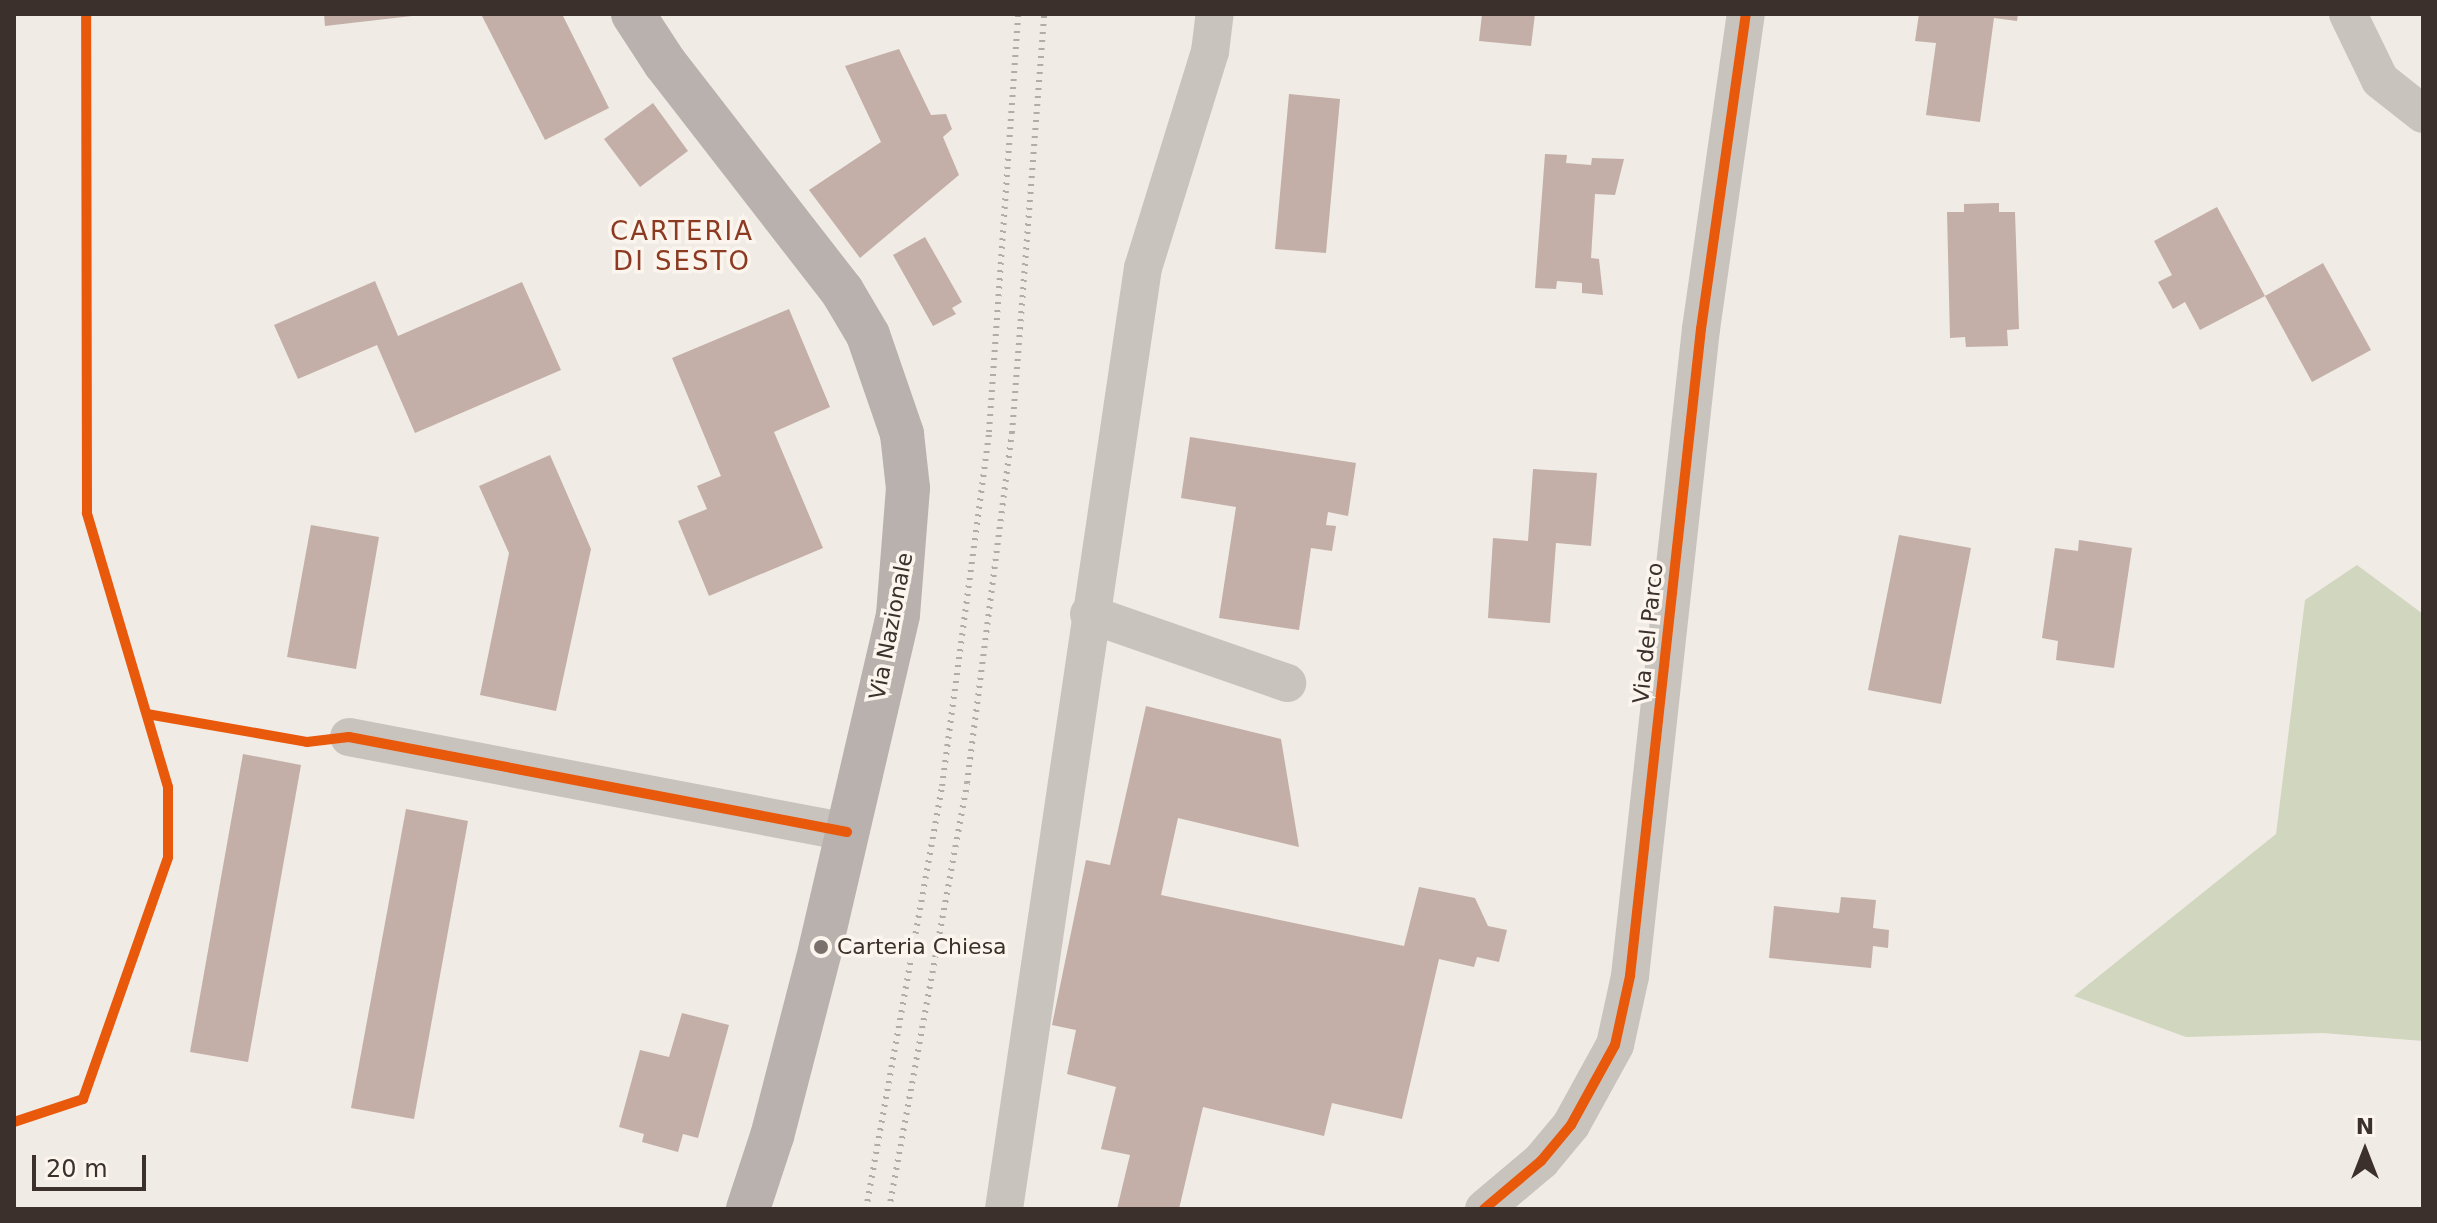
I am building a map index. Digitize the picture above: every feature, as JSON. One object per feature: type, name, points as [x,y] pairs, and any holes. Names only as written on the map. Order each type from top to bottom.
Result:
[{"type":"main road","name":"Via Nazionale","points":[[633,14],[665,63],[842,291],[868,335],[898,421],[908,488],[906,553],[898,615],[772,1136],[748,1209]]},
{"type":"street","points":[[1004,1209],[1089,614],[1143,268],[1210,52],[1215,14]]},
{"type":"street","name":"Via del Parco","points":[[1484,1209],[1541,1161],[1571,1125],[1615,1045],[1630,976],[1701,329],[1746,14]]},
{"type":"street","points":[[2348,14],[2380,80],[2423,114]]},
{"type":"street","points":[[1089,614],[1287,683]]},
{"type":"street","points":[[349,737],[847,832]]},
{"type":"green space","points":[[2357,565],[2423,614],[2423,1041],[2323,1033],[2186,1037],[2074,996],[2276,834],[2305,600]]},
{"type":"building","points":[[324,14],[412,14],[412,16],[325,26]]},
{"type":"building","points":[[481,14],[562,14],[609,108],[545,140]]},
{"type":"building","points":[[1482,14],[1535,14],[1531,46],[1479,41]]},
{"type":"building","points":[[1919,14],[2018,14],[2017,21],[1994,18],[1980,122],[1926,115],[1936,43],[1915,41]]},
{"type":"building","points":[[899,49],[931,115],[946,114],[952,129],[943,137],[959,175],[860,258],[809,190],[881,142],[845,66]]},
{"type":"building","points":[[1289,94],[1340,99],[1326,253],[1275,249]]},
{"type":"building","points":[[653,103],[688,151],[640,187],[604,139]]},
{"type":"building","points":[[1545,154],[1567,155],[1566,163],[1591,165],[1592,158],[1624,159],[1615,195],[1595,194],[1591,258],[1599,259],[1603,295],[1582,293],[1582,283],[1557,281],[1556,289],[1535,288]]},
{"type":"building","points":[[1999,203],[1999,212],[2015,212],[2019,329],[2007,330],[2008,346],[1966,347],[1965,337],[1950,338],[1947,212],[1964,212],[1964,204]]},
{"type":"building","points":[[2217,207],[2265,296],[2200,330],[2185,302],[2173,309],[2158,282],[2172,275],[2154,241]]},
{"type":"building","points":[[925,237],[962,302],[952,308],[956,314],[933,326],[893,255]]},
{"type":"building","points":[[2323,263],[2371,350],[2312,382],[2265,296]]},
{"type":"building","points":[[375,281],[398,336],[522,282],[561,370],[415,433],[377,345],[298,379],[274,325]]},
{"type":"building","points":[[789,309],[830,407],[774,432],[823,548],[709,596],[678,521],[707,509],[697,486],[721,476],[672,358]]},
{"type":"building","points":[[1190,437],[1356,463],[1348,516],[1328,512],[1326,525],[1336,526],[1332,551],[1311,548],[1299,630],[1219,618],[1236,507],[1181,498]]},
{"type":"building","points":[[550,455],[591,549],[556,711],[480,695],[509,553],[479,486]]},
{"type":"building","points":[[1533,469],[1597,473],[1591,546],[1556,543],[1550,623],[1488,618],[1493,538],[1528,541]]},
{"type":"building","points":[[311,525],[379,537],[356,669],[287,657]]},
{"type":"building","points":[[1899,535],[1971,548],[1941,704],[1868,690]]},
{"type":"building","points":[[2079,540],[2132,548],[2114,668],[2056,660],[2058,641],[2042,638],[2055,548],[2078,551]]},
{"type":"building","points":[[1146,706],[1281,739],[1299,847],[1178,818],[1161,895],[1404,946],[1419,887],[1475,898],[1488,926],[1507,930],[1499,962],[1477,957],[1474,967],[1439,959],[1402,1119],[1332,1103],[1324,1136],[1203,1107],[1179,1209],[1117,1209],[1130,1155],[1101,1149],[1116,1087],[1067,1074],[1076,1030],[1052,1025],[1086,860],[1110,865]]},
{"type":"building","points":[[243,754],[301,765],[248,1062],[190,1052]]},
{"type":"building","points":[[406,809],[468,821],[414,1119],[351,1108]]},
{"type":"building","points":[[1841,897],[1876,900],[1873,928],[1889,930],[1888,948],[1873,946],[1871,968],[1769,958],[1774,906],[1839,913]]},
{"type":"building","points":[[682,1013],[729,1025],[698,1138],[683,1134],[678,1152],[642,1142],[644,1134],[619,1127],[640,1050],[669,1057]]},
{"type":"railway","points":[[866,1209],[942,786],[989,432],[1018,14]]},
{"type":"railway","points":[[889,1209],[967,783],[1012,433],[1044,14]]},
{"type":"cycle path","points":[[14,1122],[83,1099],[168,857],[168,787],[87,513],[86,14]]},
{"type":"cycle path","points":[[1484,1209],[1541,1161],[1571,1125],[1615,1045],[1630,976],[1701,329],[1746,14]]},
{"type":"cycle path","points":[[147,714],[307,742],[349,737],[847,832]]},
{"type":"place","name":"Carteria Chiesa","points":[[821,947]]},
{"type":"district","name":"CARTERIA DI SESTO","points":[[682,247]]}]
